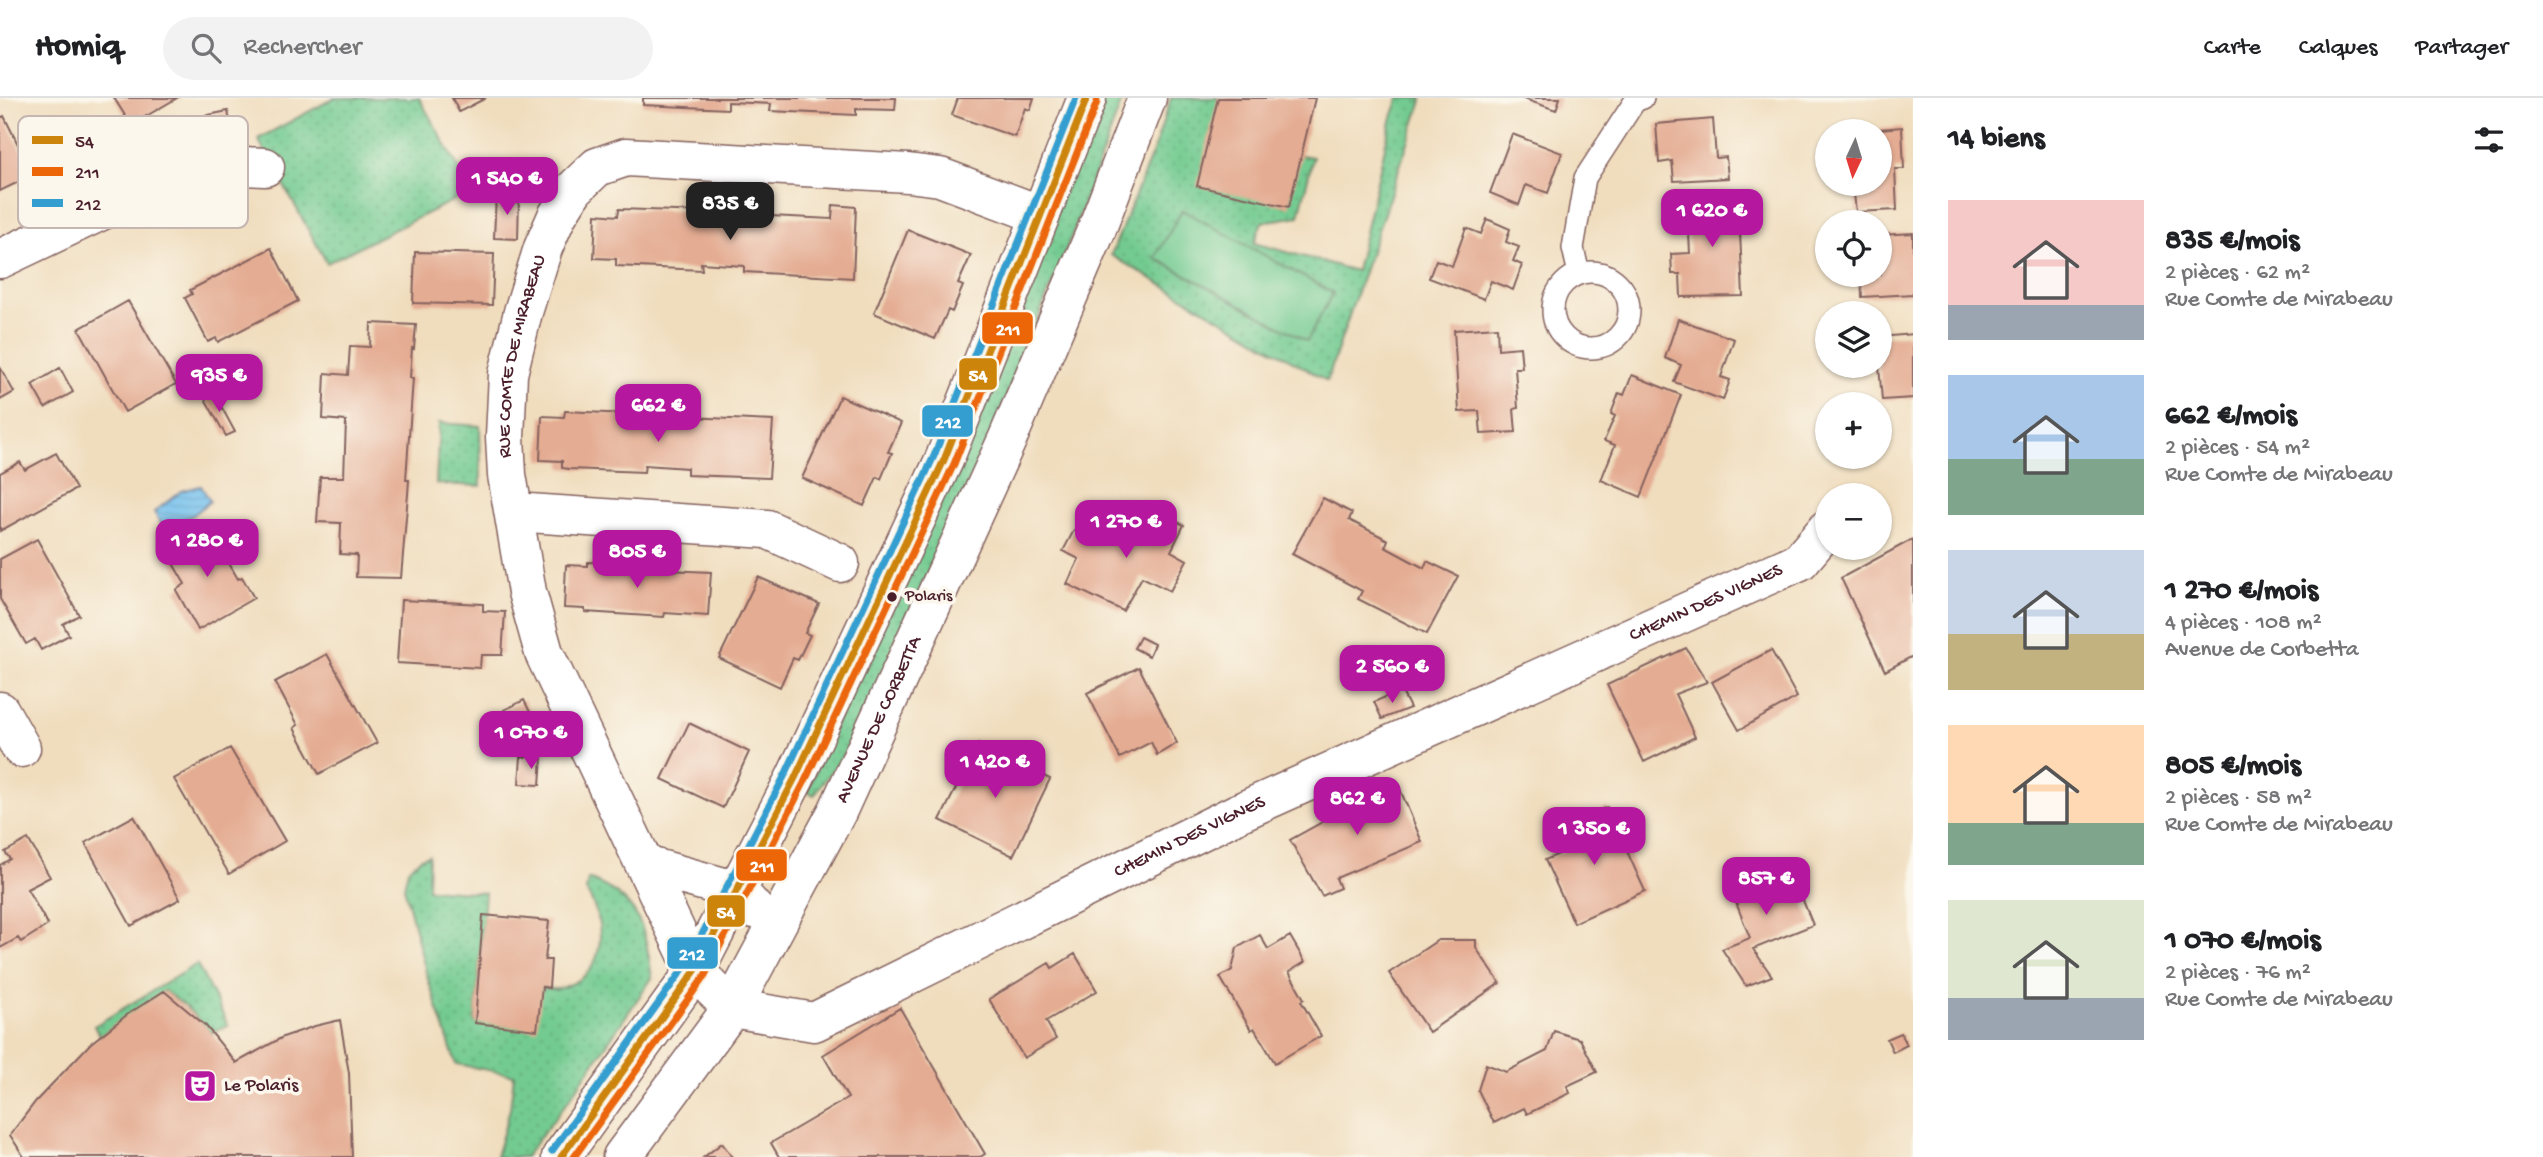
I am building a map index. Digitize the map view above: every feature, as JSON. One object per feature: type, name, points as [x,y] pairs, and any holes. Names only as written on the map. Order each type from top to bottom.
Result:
[{"type":"street","points":[[561,1157],[695,971],[795,778],[944,460],[1087,98]]},
{"type":"street","name":"AVENUE DE CORBETTA","points":[[622,1157],[732,1008],[837,812],[1007,440],[1096,232],[1147,98]]},
{"type":"street","name":"RUE COMTE DE MIRABEAU","points":[[732,1008],[695,971],[544,653],[527,592],[507,475],[505,437],[508,374],[523,312],[543,248],[557,216],[574,189],[597,167],[626,158],[940,177],[1041,215]]},
{"type":"street","points":[[248,166],[265,167]]},
{"type":"street","points":[[0,259],[65,228]]},
{"type":"street","points":[[514,512],[767,529],[840,563]]},
{"type":"street","name":"CHEMIN DES VIGNES","points":[[732,1008],[814,1022],[1238,813],[1800,561],[1815,543]]},
{"type":"street","points":[[0,711],[21,748]]},
{"type":"street","points":[[645,865],[738,891],[773,931]]},
{"type":"lane","points":[[1579,274],[1573,248],[1585,178],[1635,101],[1643,98]]},
{"type":"green space","points":[[334,98],[419,98],[472,191],[327,263],[258,139]]},
{"type":"green space","points":[[1101,98],[1123,98],[1073,232],[991,434],[852,742],[814,795],[807,791]]},
{"type":"green space","points":[[1171,98],[1218,98],[1301,155],[1313,157],[1299,216],[1262,222],[1254,243],[1356,271],[1392,117],[1399,98],[1423,98],[1327,381],[1111,255],[1154,149]]},
{"type":"green space","points":[[1182,210],[1333,293],[1307,341],[1155,258]]},
{"type":"green space","points":[[439,423],[480,426],[481,486],[436,484]]},
{"type":"green space","points":[[429,855],[428,889],[485,893],[475,1023],[542,987],[557,989],[569,985],[582,978],[591,968],[597,957],[600,930],[593,903],[586,891],[588,879],[619,895],[637,916],[642,929],[652,978],[568,1101],[525,1157],[496,1157],[510,1109],[514,1075],[456,1064],[427,976],[404,887],[408,869]]},
{"type":"green space","points":[[197,964],[228,1025],[212,1033],[185,1006],[164,991],[100,1036],[94,1026]]},
{"type":"water","points":[[201,486],[210,501],[192,516],[163,527],[154,512],[181,491]]},
{"type":"building","points":[[114,98],[177,98],[146,116],[125,116]]},
{"type":"building","points":[[452,98],[486,98],[459,112]]},
{"type":"building","points":[[643,98],[896,98],[895,110],[856,109],[856,115],[770,111],[771,104],[752,103],[728,102],[728,109],[643,105]]},
{"type":"building","points":[[958,98],[1034,98],[1030,110],[1025,108],[1015,137],[952,115]]},
{"type":"building","points":[[1218,98],[1315,98],[1289,207],[1197,186]]},
{"type":"building","points":[[1521,98],[1560,98],[1556,110]]},
{"type":"building","points":[[228,111],[229,116],[204,116]]},
{"type":"building","points":[[4,116],[18,144],[18,182],[0,191],[0,118]]},
{"type":"building","points":[[1713,119],[1716,158],[1726,157],[1728,178],[1674,181],[1672,161],[1659,163],[1656,124]]},
{"type":"building","points":[[1902,127],[1904,169],[1895,169],[1897,210],[1856,210],[1854,196],[1892,196],[1892,128]]},
{"type":"building","points":[[1512,134],[1562,153],[1548,193],[1526,185],[1519,205],[1490,193]]},
{"type":"building","points":[[1732,190],[1733,212],[1739,212],[1743,296],[1681,297],[1680,274],[1672,274],[1671,254],[1690,253],[1688,213],[1695,213],[1693,192]]},
{"type":"building","points":[[496,194],[519,195],[518,239],[494,238]]},
{"type":"building","points":[[833,205],[856,207],[853,278],[744,272],[744,266],[701,263],[702,270],[616,266],[616,259],[594,258],[596,214],[618,216],[619,209],[704,212],[704,220],[746,222],[747,215],[832,219]]},
{"type":"building","points":[[1487,219],[1510,229],[1506,242],[1519,247],[1513,261],[1522,265],[1513,290],[1491,281],[1484,299],[1429,278],[1436,260],[1452,266],[1466,228],[1481,234]]},
{"type":"building","points":[[908,230],[971,255],[958,284],[963,286],[952,312],[948,310],[935,339],[874,313]]},
{"type":"building","points":[[1913,233],[1913,294],[1862,297],[1862,287],[1892,287],[1892,234]]},
{"type":"building","points":[[271,248],[298,301],[218,342],[216,338],[208,342],[185,298],[192,294],[190,290]]},
{"type":"building","points":[[415,252],[494,254],[492,305],[413,303]]},
{"type":"building","points":[[128,301],[176,384],[125,412],[79,329]]},
{"type":"building","points":[[1678,319],[1734,339],[1721,377],[1730,380],[1723,400],[1674,382],[1681,365],[1665,358]]},
{"type":"building","points":[[371,323],[416,325],[410,378],[413,378],[406,480],[409,480],[401,578],[356,577],[357,555],[340,554],[341,523],[317,522],[320,477],[344,477],[346,421],[323,419],[325,373],[348,375],[350,346],[370,347]]},
{"type":"building","points":[[1497,327],[1498,349],[1520,347],[1522,368],[1515,368],[1518,408],[1514,409],[1516,432],[1481,434],[1479,411],[1459,412],[1454,330]]},
{"type":"building","points":[[1913,334],[1913,398],[1892,399],[1892,392],[1881,392],[1880,378],[1892,378],[1892,336]]},
{"type":"building","points":[[0,367],[14,392],[0,400]]},
{"type":"building","points":[[60,368],[73,392],[45,408],[32,385]]},
{"type":"building","points":[[1632,375],[1681,395],[1641,497],[1601,480],[1615,445],[1604,441],[1615,416],[1611,414],[1619,393],[1624,395]]},
{"type":"building","points":[[213,391],[235,432],[226,436],[204,397]]},
{"type":"building","points":[[840,396],[901,423],[888,452],[892,453],[881,479],[877,477],[864,506],[802,478]]},
{"type":"building","points":[[565,411],[647,415],[647,422],[689,424],[690,417],[773,421],[769,478],[687,475],[687,468],[645,465],[644,472],[562,468],[562,461],[540,460],[542,416],[564,417]]},
{"type":"building","points":[[56,453],[76,489],[0,531],[0,473],[20,462],[25,470]]},
{"type":"building","points":[[1323,498],[1352,513],[1349,520],[1388,540],[1385,547],[1424,568],[1427,561],[1458,576],[1427,634],[1358,599],[1362,591],[1292,554]]},
{"type":"building","points":[[1154,510],[1184,525],[1171,551],[1187,560],[1170,591],[1142,577],[1123,611],[1067,584],[1079,559],[1063,551],[1074,530],[1095,541],[1107,519],[1140,536]]},
{"type":"building","points":[[208,527],[238,579],[242,577],[254,598],[198,630],[176,590],[185,584],[165,550]]},
{"type":"building","points":[[37,539],[79,615],[63,624],[69,635],[41,650],[35,639],[26,644],[0,599],[0,559]]},
{"type":"building","points":[[1913,539],[1913,656],[1885,671],[1841,578],[1874,560],[1892,560],[1892,550]]},
{"type":"building","points":[[588,562],[667,566],[667,570],[711,572],[708,616],[665,613],[664,617],[585,612],[585,609],[564,608],[566,565],[588,566]]},
{"type":"building","points":[[758,577],[819,604],[805,633],[810,635],[798,660],[793,658],[780,687],[719,658]]},
{"type":"building","points":[[401,600],[483,604],[483,611],[505,612],[502,655],[481,655],[480,668],[397,663]]},
{"type":"building","points":[[1140,637],[1154,644],[1149,656],[1134,648]]},
{"type":"building","points":[[1686,648],[1707,682],[1675,694],[1695,737],[1644,762],[1607,685]]},
{"type":"building","points":[[1771,650],[1797,697],[1739,730],[1712,682]]},
{"type":"building","points":[[327,654],[377,743],[319,774],[294,728],[298,725],[275,682]]},
{"type":"building","points":[[1139,667],[1177,743],[1157,755],[1151,742],[1120,758],[1087,693]]},
{"type":"building","points":[[1401,690],[1410,708],[1382,719],[1374,702]]},
{"type":"building","points":[[524,700],[537,726],[518,736],[504,710]]},
{"type":"building","points":[[689,723],[749,752],[723,808],[662,779]]},
{"type":"building","points":[[978,744],[1050,779],[1013,856],[940,820]]},
{"type":"building","points":[[230,748],[285,841],[229,874],[174,779]]},
{"type":"building","points":[[521,757],[542,757],[540,785],[519,784]]},
{"type":"building","points":[[1397,782],[1422,842],[1336,878],[1340,888],[1322,896],[1290,840],[1333,816],[1330,809]]},
{"type":"building","points":[[1607,807],[1645,891],[1574,923],[1545,860],[1568,850],[1558,829]]},
{"type":"building","points":[[134,816],[180,899],[131,926],[85,843]]},
{"type":"building","points":[[28,839],[50,877],[27,889],[48,925],[21,942],[18,938],[0,948],[0,865],[10,859],[5,852]]},
{"type":"building","points":[[1787,861],[1813,925],[1753,949],[1772,976],[1746,986],[1722,949],[1750,938],[1729,885]]},
{"type":"building","points":[[483,915],[549,921],[545,960],[551,960],[549,988],[542,987],[537,1030],[475,1023]]},
{"type":"building","points":[[1260,935],[1268,949],[1290,936],[1305,962],[1289,972],[1304,999],[1301,1001],[1321,1036],[1275,1063],[1254,1028],[1251,1030],[1220,977],[1232,970],[1237,948]]},
{"type":"building","points":[[1438,940],[1476,940],[1476,948],[1500,983],[1429,1032],[1389,973]]},
{"type":"building","points":[[1075,954],[1097,991],[1046,1021],[1056,1039],[1024,1058],[989,999],[1049,963],[1052,968]]},
{"type":"building","name":"Le Polaris","points":[[164,991],[206,1026],[236,1063],[283,1037],[340,1020],[349,1073],[352,1157],[24,1157],[10,1135],[36,1101],[91,1043],[128,1014]]},
{"type":"building","points":[[900,1008],[985,1154],[980,1157],[779,1157],[771,1143],[848,1098],[823,1055]]},
{"type":"building","points":[[1554,1031],[1580,1039],[1597,1072],[1567,1086],[1570,1093],[1527,1114],[1524,1108],[1494,1123],[1478,1090],[1486,1064],[1506,1072],[1547,1051]]},
{"type":"building","points":[[1901,1033],[1907,1045],[1893,1052],[1887,1039]]},
{"type":"building","points":[[722,1143],[732,1157],[704,1157]]},
{"type":"transit line","name":"212","points":[[552,1151],[686,965],[786,773],[934,456],[1076,98]]},
{"type":"transit line","name":"54","points":[[561,1157],[695,971],[795,778],[944,460],[1087,98]]},
{"type":"transit line","name":"211","points":[[574,1157],[704,977],[804,783],[954,464],[1097,102]]},
{"type":"place","name":"Polaris","points":[[892,597]]},
{"type":"place","name":"Le Polaris","points":[[200,1086]]}]
